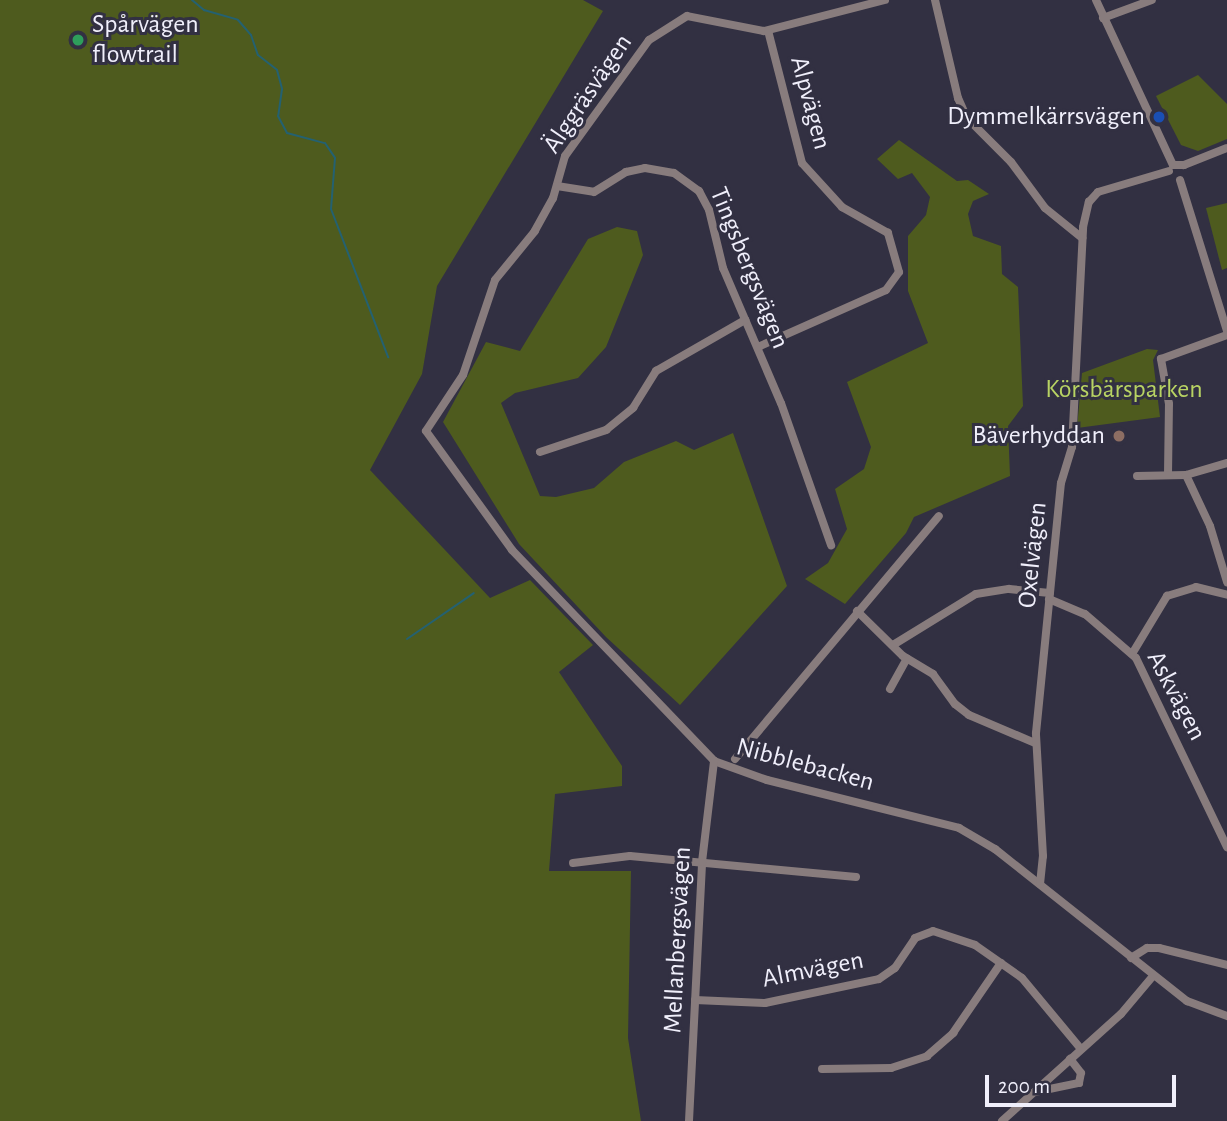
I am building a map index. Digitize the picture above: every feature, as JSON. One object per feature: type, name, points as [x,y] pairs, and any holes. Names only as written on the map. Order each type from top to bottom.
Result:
[{"type":"street","name":"Älggräsvägen","points":[[427,424],[463,374],[495,280],[535,231],[557,186],[565,156],[654,35],[687,16],[768,31],[885,0]]},
{"type":"street","points":[[935,0],[958,98],[967,118],[1011,162],[1045,208],[1082,235],[1089,202],[1098,192],[1184,165],[1227,148]]},
{"type":"street","points":[[1096,0],[1171,168],[1180,180],[1227,333],[1161,359],[1169,404],[1168,474]]},
{"type":"street","points":[[1103,18],[1152,0]]},
{"type":"street","name":"Alpvägen","points":[[758,347],[886,290],[899,272],[888,233],[842,207],[803,163],[768,31]]},
{"type":"street","points":[[1180,180],[1186,174],[1184,165]]},
{"type":"street","name":"Tingsbergsvägen","points":[[557,186],[594,192],[626,172],[645,168],[667,170],[688,181],[707,204],[723,268],[758,347],[828,528],[831,545]]},
{"type":"street","name":"Oxelvägen","points":[[1040,884],[1043,856],[1035,743],[1061,483],[1072,455],[1082,235]]},
{"type":"street","points":[[540,452],[606,430],[633,408],[656,371],[746,320]]},
{"type":"street","name":"Nibblebacken","points":[[427,424],[427,434],[512,550],[714,761],[767,780],[959,828],[1040,884],[1153,976],[1195,1006],[1227,1016]]},
{"type":"street","points":[[1137,476],[1186,475],[1227,463]]},
{"type":"street","points":[[1186,475],[1210,526],[1227,582]]},
{"type":"street","points":[[735,759],[939,516]]},
{"type":"street","points":[[1132,654],[1167,596],[1196,587],[1227,595]]},
{"type":"street","name":"Askvägen","points":[[893,645],[976,594],[1009,589],[1050,596],[1085,614],[1132,654],[1227,847]]},
{"type":"street","points":[[857,611],[907,658],[933,674],[954,704],[969,715],[1035,743]]},
{"type":"street","points":[[890,689],[907,658]]},
{"type":"street","name":"Mellanbergsvägen","points":[[689,1121],[702,862],[714,761]]},
{"type":"street","points":[[573,863],[629,856],[856,877]]},
{"type":"street","name":"Almvägen","points":[[695,1000],[765,1003],[879,979],[895,968],[915,938],[933,931],[975,945],[1022,978],[1081,1049]]},
{"type":"street","points":[[1131,958],[1147,948],[1159,948],[1227,965]]},
{"type":"street","points":[[822,1069],[891,1068],[927,1056],[953,1033],[1001,963]]},
{"type":"street","points":[[1002,1121],[1127,1008],[1153,976]]},
{"type":"street","points":[[1032,1092],[1079,1083],[1080,1073],[1070,1059]]},
{"type":"green space","points":[[0,0],[583,0],[603,11],[437,286],[422,374],[370,470],[490,598],[530,580],[593,645],[559,672],[622,766],[622,786],[555,794],[549,871],[631,871],[628,1038],[641,1121],[0,1121]]},
{"type":"green space","points":[[1198,75],[1227,104],[1227,139],[1198,151],[1181,145],[1156,96]]},
{"type":"green space","points":[[899,140],[957,181],[968,180],[989,194],[973,201],[968,214],[973,236],[1001,246],[1002,274],[1018,287],[1023,406],[1008,426],[1010,476],[914,517],[906,533],[845,604],[805,579],[828,563],[847,529],[835,489],[864,469],[871,447],[847,382],[928,343],[908,291],[908,236],[926,215],[930,197],[912,173],[898,179],[877,159]]},
{"type":"green space","points":[[1227,203],[1227,268],[1222,270],[1206,208]]},
{"type":"green space","points":[[617,227],[637,231],[643,255],[606,347],[578,378],[515,393],[501,403],[540,496],[556,497],[594,488],[624,462],[676,441],[694,450],[733,433],[787,586],[680,705],[606,637],[519,544],[443,422],[486,342],[520,351],[588,239]]},
{"type":"green space","name":"Körsbärsparken","points":[[1147,349],[1158,350],[1153,360],[1160,417],[1077,428],[1082,373]]},
{"type":"waterway","points":[[192,0],[204,10],[238,20],[251,35],[258,55],[277,70],[282,89],[278,116],[287,133],[325,143],[335,158],[331,209],[388,357]]},
{"type":"waterway","points":[[407,639],[474,593]]},
{"type":"place","name":"Spårvägen flowtrail","points":[[78,40]]},
{"type":"place","name":"Dymmelkärrsvägen","points":[[1159,117]]},
{"type":"place","name":"Bäverhyddan","points":[[1119,436]]}]
